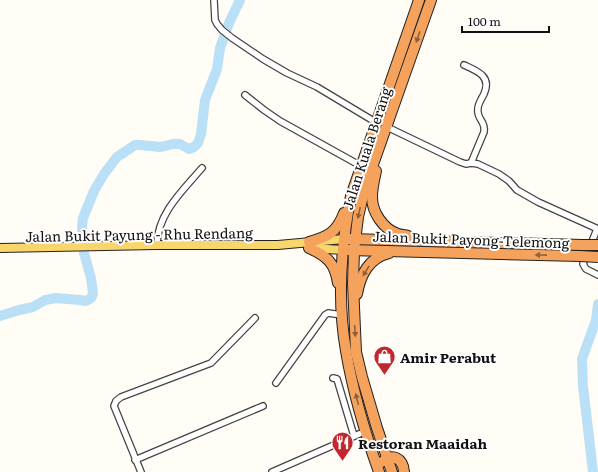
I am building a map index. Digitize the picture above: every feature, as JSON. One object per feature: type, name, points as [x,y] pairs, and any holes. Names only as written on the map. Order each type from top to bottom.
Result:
[{"type":"highway","name":"Jalan Kuala Berang","points":[[379,472],[361,415],[346,349],[342,314],[341,284],[344,238],[351,196],[420,0]]},
{"type":"highway","name":"Jalan Kuala Berang","points":[[392,472],[362,377],[356,352],[353,284],[354,250],[358,218],[366,187],[431,0]]},
{"type":"highway","points":[[382,140],[372,198],[376,214],[382,223],[392,231],[410,237],[462,242]]},
{"type":"highway","points":[[342,314],[336,274],[332,264],[326,257],[309,245],[335,230],[341,222],[351,196]]},
{"type":"highway","name":"Jalan Bukit Payong-Telemong","points":[[344,238],[598,245]]},
{"type":"highway","name":"Jalan Bukit Payong-Telemong","points":[[343,250],[598,257]]},
{"type":"highway","points":[[354,314],[359,283],[366,269],[379,256],[397,251]]},
{"type":"highway","points":[[379,472],[379,467],[382,462],[387,458],[392,457],[399,459],[404,472]]},
{"type":"main road","points":[[309,245],[344,238]]},
{"type":"main road","name":"Jalan Bukit Payung - Rhu Rendang","points":[[0,248],[309,245]]},
{"type":"main road","points":[[309,245],[343,250]]},
{"type":"street","points":[[214,0],[215,20],[222,30],[232,38],[275,66],[318,87],[377,123]]},
{"type":"street","points":[[464,64],[481,74],[485,78],[486,82],[485,92],[478,108],[478,117],[484,123],[484,132],[471,163]]},
{"type":"street","points":[[245,95],[280,121],[361,166]]},
{"type":"street","points":[[387,127],[460,162],[466,164],[478,164],[499,174],[509,181],[517,190],[538,202],[597,229],[583,264],[586,270],[597,275]]},
{"type":"street","points":[[157,246],[158,231],[166,213],[180,193],[202,168]]},
{"type":"street","points":[[276,383],[325,315],[328,313],[342,314]]},
{"type":"street","points":[[141,472],[114,406],[116,401],[121,397],[212,364],[255,318]]},
{"type":"street","points":[[333,378],[337,379],[354,436]]},
{"type":"street","points":[[135,460],[263,406]]},
{"type":"street","points":[[349,418],[361,415]]},
{"type":"street","points":[[272,472],[366,431]]},
{"type":"waterway","points":[[0,316],[33,307],[45,300],[56,298],[86,301],[91,298],[93,294],[91,278],[84,253],[82,227],[83,218],[94,191],[104,174],[117,157],[135,145],[161,147],[180,144],[189,149],[198,143],[201,134],[205,100],[217,69],[220,48],[229,23],[240,0]]},
{"type":"waterway","points":[[593,472],[583,386],[582,359],[596,320],[598,304]]},
{"type":"place","name":"Amir Perabut","points":[[384,376]]},
{"type":"place","name":"Restoran Maaidah","points":[[342,462]]}]
